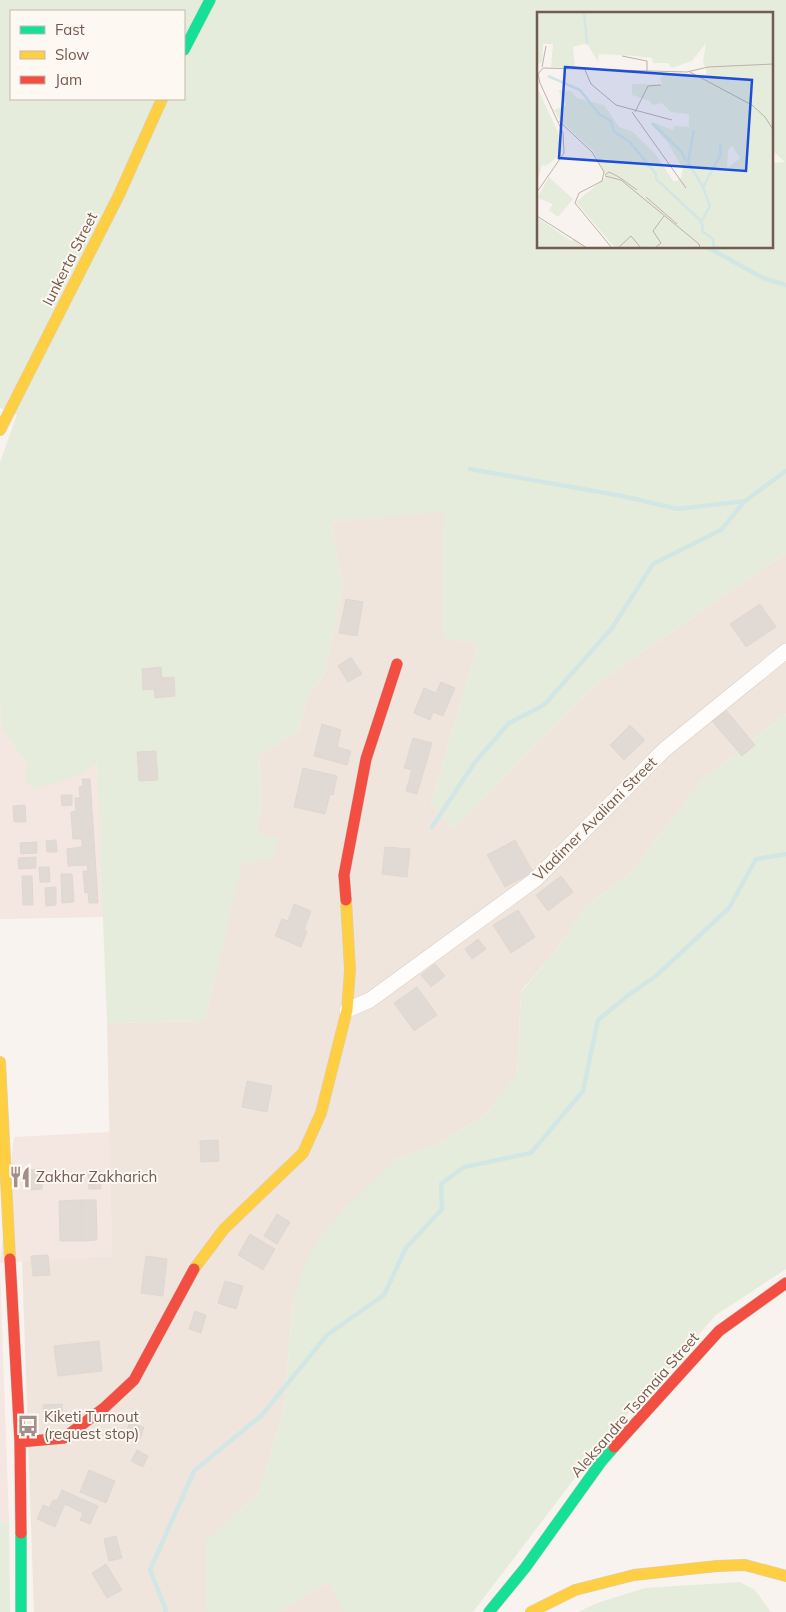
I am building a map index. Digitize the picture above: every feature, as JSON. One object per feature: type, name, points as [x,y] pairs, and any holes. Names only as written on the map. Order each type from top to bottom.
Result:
[{"type":"street","points":[[185,48],[210,0]]},
{"type":"street","name":"Iunkerta Street","points":[[0,430],[119,195],[162,100]]},
{"type":"street","name":"Vladimer Avaliani Street","points":[[347,1010],[370,1000],[536,879],[664,750],[786,651]]},
{"type":"street","points":[[20,1442],[64,1438],[104,1408],[134,1380],[193,1270],[224,1229],[303,1152],[321,1113],[347,1010],[350,970],[344,876],[366,759],[397,664]]},
{"type":"street","points":[[0,1062],[20,1442],[21,1612]]},
{"type":"street","name":"Aleksandre Tsomaia Street","points":[[489,1612],[525,1568],[601,1462],[719,1331],[786,1284]]},
{"type":"street","points":[[532,1612],[575,1590],[634,1575],[717,1566],[745,1565],[786,1576]]},
{"type":"shaded area","points":[[444,511],[443,637],[478,644],[431,804],[453,829],[595,685],[786,553],[786,714],[705,777],[630,873],[587,906],[550,958],[521,991],[517,1076],[484,1116],[440,1143],[395,1160],[293,1301],[284,1409],[259,1493],[206,1542],[207,1612],[34,1612],[22,1261],[112,1256],[107,1023],[205,1021],[241,863],[278,839],[257,833],[262,798],[259,756],[299,730],[307,698],[325,673],[343,585],[331,522]]},
{"type":"shaded area","points":[[0,706],[3,731],[27,764],[24,779],[97,763],[104,917],[0,919]]},
{"type":"shaded area","points":[[110,1132],[112,1256],[0,1263],[14,1137]]},
{"type":"shaded area","points":[[0,1272],[9,1522],[0,1523]]},
{"type":"shaded area","points":[[329,1581],[345,1612],[278,1612]]},
{"type":"green space","points":[[0,0],[786,0],[786,553],[595,685],[453,829],[431,804],[478,644],[443,637],[444,512],[331,522],[343,585],[325,673],[307,698],[299,730],[259,756],[262,798],[257,833],[279,839],[272,860],[242,863],[205,1021],[107,1023],[97,763],[84,773],[61,782],[34,789],[24,779],[27,764],[3,731],[0,706],[0,462],[17,415],[0,408]]},
{"type":"green space","points":[[786,714],[786,1269],[716,1315],[597,1449],[473,1612],[345,1612],[329,1581],[278,1612],[207,1612],[206,1542],[259,1493],[284,1409],[293,1301],[310,1252],[345,1207],[395,1160],[440,1143],[484,1116],[517,1076],[521,992],[550,958],[587,906],[630,873],[705,777]]},
{"type":"green space","points":[[9,1522],[10,1612],[0,1612],[0,1523]]},
{"type":"green space","points":[[740,1582],[755,1590],[771,1612],[578,1612],[597,1603],[645,1588]]},
{"type":"building","points":[[346,599],[363,602],[357,636],[339,633]]},
{"type":"building","points":[[760,604],[776,627],[746,647],[730,624]]},
{"type":"building","points":[[351,657],[362,674],[348,682],[338,666]]},
{"type":"building","points":[[161,667],[162,678],[174,677],[175,696],[155,698],[154,689],[143,690],[142,669]]},
{"type":"building","points":[[441,682],[455,688],[443,716],[433,712],[430,720],[414,713],[424,688],[436,693]]},
{"type":"building","points":[[725,709],[755,745],[742,756],[712,721]]},
{"type":"building","points":[[322,724],[341,730],[337,747],[351,751],[347,765],[314,756]]},
{"type":"building","points":[[630,725],[645,740],[624,760],[610,745]]},
{"type":"building","points":[[413,738],[432,743],[417,794],[406,791],[412,770],[404,768]]},
{"type":"building","points":[[156,751],[158,780],[139,781],[137,752]]},
{"type":"building","points":[[303,768],[337,776],[333,795],[330,794],[325,814],[294,807]]},
{"type":"building","points":[[82,779],[90,779],[98,903],[89,903],[88,892],[85,893],[83,871],[88,871],[87,865],[68,866],[67,849],[82,847],[82,839],[73,839],[71,812],[76,811],[75,798],[80,798],[79,787],[83,786]]},
{"type":"building","points":[[61,795],[72,795],[72,805],[62,806]]},
{"type":"building","points":[[25,805],[26,822],[14,822],[13,806]]},
{"type":"building","points":[[56,840],[57,852],[47,852],[46,841]]},
{"type":"building","points":[[515,840],[533,872],[505,887],[487,855]]},
{"type":"building","points":[[37,842],[37,853],[21,854],[20,843]]},
{"type":"building","points":[[385,847],[410,849],[407,877],[382,874]]},
{"type":"building","points":[[36,857],[36,868],[19,869],[18,858]]},
{"type":"building","points":[[39,867],[49,867],[50,882],[40,882]]},
{"type":"building","points":[[61,874],[72,874],[74,902],[62,903]]},
{"type":"building","points":[[22,876],[32,876],[33,905],[23,905]]},
{"type":"building","points":[[561,876],[573,892],[548,911],[536,895]]},
{"type":"building","points":[[56,887],[56,905],[46,906],[45,888]]},
{"type":"building","points":[[294,904],[311,911],[304,930],[307,931],[301,947],[275,936],[282,919],[288,921]]},
{"type":"building","points":[[518,910],[535,937],[511,953],[493,925]]},
{"type":"building","points":[[478,939],[486,949],[472,959],[465,949]]},
{"type":"building","points":[[435,964],[445,976],[431,987],[421,975]]},
{"type":"building","points":[[417,987],[437,1015],[414,1031],[394,1003]]},
{"type":"building","points":[[247,1081],[272,1086],[267,1112],[242,1107]]},
{"type":"building","points":[[218,1140],[219,1161],[201,1162],[200,1141]]},
{"type":"building","points":[[42,1169],[42,1189],[30,1190],[30,1170]]},
{"type":"building","points":[[88,1171],[100,1171],[101,1189],[89,1189]]},
{"type":"building","points":[[82,1200],[96,1200],[97,1240],[82,1241]]},
{"type":"building","points":[[82,1200],[82,1241],[60,1241],[59,1201]]},
{"type":"building","points":[[277,1214],[290,1222],[277,1244],[264,1236]]},
{"type":"building","points":[[250,1234],[275,1249],[263,1270],[238,1255]]},
{"type":"building","points":[[48,1255],[50,1275],[33,1276],[31,1256]]},
{"type":"building","points":[[146,1256],[167,1259],[163,1296],[141,1293]]},
{"type":"building","points":[[225,1281],[243,1286],[236,1309],[218,1303]]},
{"type":"building","points":[[195,1311],[206,1315],[201,1333],[189,1329]]},
{"type":"building","points":[[99,1341],[102,1371],[58,1376],[54,1346]]},
{"type":"building","points":[[62,1404],[63,1418],[44,1419],[43,1405]]},
{"type":"building","points":[[129,1423],[144,1427],[140,1439],[126,1435]]},
{"type":"building","points":[[137,1450],[148,1456],[143,1467],[131,1461]]},
{"type":"building","points":[[89,1470],[115,1481],[106,1503],[80,1492]]},
{"type":"building","points":[[62,1490],[98,1506],[90,1524],[80,1520],[83,1513],[65,1504],[61,1513],[49,1508],[53,1500],[57,1501]]},
{"type":"building","points":[[43,1505],[61,1513],[55,1527],[37,1519]]},
{"type":"building","points":[[116,1536],[122,1558],[109,1561],[104,1539]]},
{"type":"building","points":[[106,1564],[122,1590],[107,1598],[92,1573]]},
{"type":"waterway","points":[[711,249],[763,278],[786,285]]},
{"type":"waterway","points":[[470,469],[622,496],[678,509],[745,501],[786,471]]},
{"type":"waterway","points":[[432,827],[475,762],[509,723],[544,705],[612,628],[653,564],[721,530],[745,501]]},
{"type":"waterway","points":[[165,1612],[166,1610],[150,1570],[194,1471],[262,1415],[327,1335],[384,1295],[406,1248],[442,1209],[441,1184],[464,1167],[531,1153],[583,1091],[598,1020],[656,976],[729,908],[756,859],[786,854]]},
{"type":"traffic: fast","points":[[185,48],[210,0]]},
{"type":"traffic: fast","points":[[489,1612],[525,1568],[601,1462],[614,1447]]},
{"type":"traffic: fast","points":[[21,1533],[21,1612]]},
{"type":"traffic: slow","points":[[0,430],[119,195],[162,100]]},
{"type":"traffic: slow","points":[[194,1269],[224,1229],[303,1153],[321,1113],[347,1010],[350,970],[346,900]]},
{"type":"traffic: slow","points":[[0,1062],[10,1259]]},
{"type":"traffic: slow","points":[[531,1612],[575,1590],[634,1575],[717,1566],[745,1565],[786,1576]]},
{"type":"traffic: jam","points":[[346,900],[344,875],[366,759],[397,664]]},
{"type":"traffic: jam","points":[[10,1259],[20,1442],[21,1533]]},
{"type":"traffic: jam","points":[[20,1442],[64,1438],[104,1408],[134,1380],[194,1269]]},
{"type":"traffic: jam","points":[[614,1447],[719,1331],[786,1283]]},
{"type":"place","name":"Zakhar Zakharich","points":[[20,1177]]},
{"type":"place","name":"Kiketi Turnout (request stop)","points":[[28,1426]]}]
